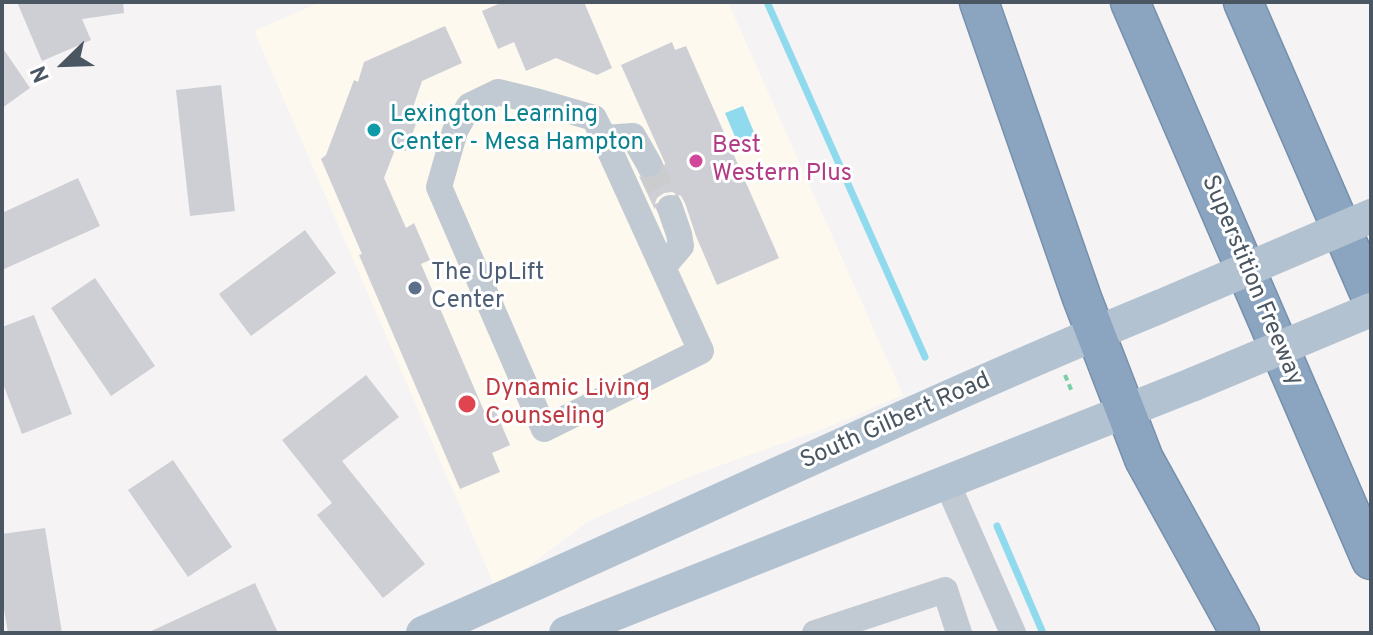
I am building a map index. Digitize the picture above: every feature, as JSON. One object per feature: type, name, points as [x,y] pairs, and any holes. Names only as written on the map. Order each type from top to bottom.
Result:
[{"type":"highway","points":[[979,2],[1095,333],[1144,459],[1240,633]]},
{"type":"highway","name":"Superstition Freeway","points":[[1130,2],[1371,560]]},
{"type":"highway","points":[[1243,2],[1371,297]]},
{"type":"main road","name":"South Gilbert Road","points":[[423,633],[1095,333],[1371,216]]},
{"type":"main road","points":[[566,633],[1126,412],[1371,310]]},
{"type":"lane","points":[[498,92],[594,118],[604,138],[701,351],[544,429],[439,187],[455,131],[469,106],[498,92]]},
{"type":"lane","points":[[604,138],[633,136],[649,164]]},
{"type":"lane","points":[[663,267],[681,246],[670,208]]},
{"type":"lane","points":[[947,483],[1013,633]]},
{"type":"lane","points":[[815,633],[945,590],[959,633]]},
{"type":"path","points":[[1062,369],[1072,392]]},
{"type":"shaded area","points":[[321,2],[728,2],[903,395],[826,428],[696,474],[589,521],[521,572],[494,585],[254,31]]},
{"type":"water","points":[[743,106],[759,144],[741,151],[725,113]]},
{"type":"building","points":[[17,2],[123,2],[124,13],[82,19],[91,40],[42,61]]},
{"type":"building","points":[[503,2],[584,2],[612,68],[597,75],[556,58],[526,71],[514,42],[498,49],[482,11]]},
{"type":"building","points":[[445,26],[462,63],[422,81],[412,110],[420,113],[406,151],[396,147],[384,178],[406,228],[414,223],[430,260],[421,264],[484,411],[494,407],[510,445],[492,453],[500,472],[460,489],[321,159],[326,155],[354,80],[358,82],[364,62]]},
{"type":"building","name":"Best Western Plus","points":[[672,42],[675,50],[686,46],[779,258],[717,285],[681,196],[664,193],[657,198],[655,210],[639,176],[648,180],[656,178],[662,173],[665,163],[621,65]]},
{"type":"building","points":[[2,47],[30,88],[2,108]]},
{"type":"building","points":[[221,85],[235,211],[190,216],[176,90]]},
{"type":"building","points":[[78,178],[100,226],[2,270],[2,213]]},
{"type":"building","points":[[305,230],[336,273],[251,336],[219,294]]},
{"type":"building","points":[[95,278],[155,366],[111,396],[51,308]]},
{"type":"building","points":[[34,315],[72,414],[22,434],[2,381],[2,327]]},
{"type":"building","points":[[366,375],[399,417],[342,461],[425,564],[383,598],[317,515],[332,503],[282,440]]},
{"type":"building","points":[[173,460],[232,547],[188,577],[128,490]]},
{"type":"building","points":[[45,528],[62,633],[8,633],[2,597],[2,534]]},
{"type":"building","points":[[255,583],[278,633],[147,633]]},
{"type":"waterway","points":[[767,2],[925,357]]},
{"type":"waterway","points":[[997,526],[1043,633]]},
{"type":"tunnel","points":[[649,164],[670,208]]},
{"type":"place","name":"Lexington Learning Center - Mesa Hampton","points":[[374,130]]},
{"type":"place","name":"Best Western Plus","points":[[696,161]]},
{"type":"place","name":"The UpLift Center","points":[[415,288]]},
{"type":"place","name":"Dynamic Living Counseling","points":[[467,404]]}]
